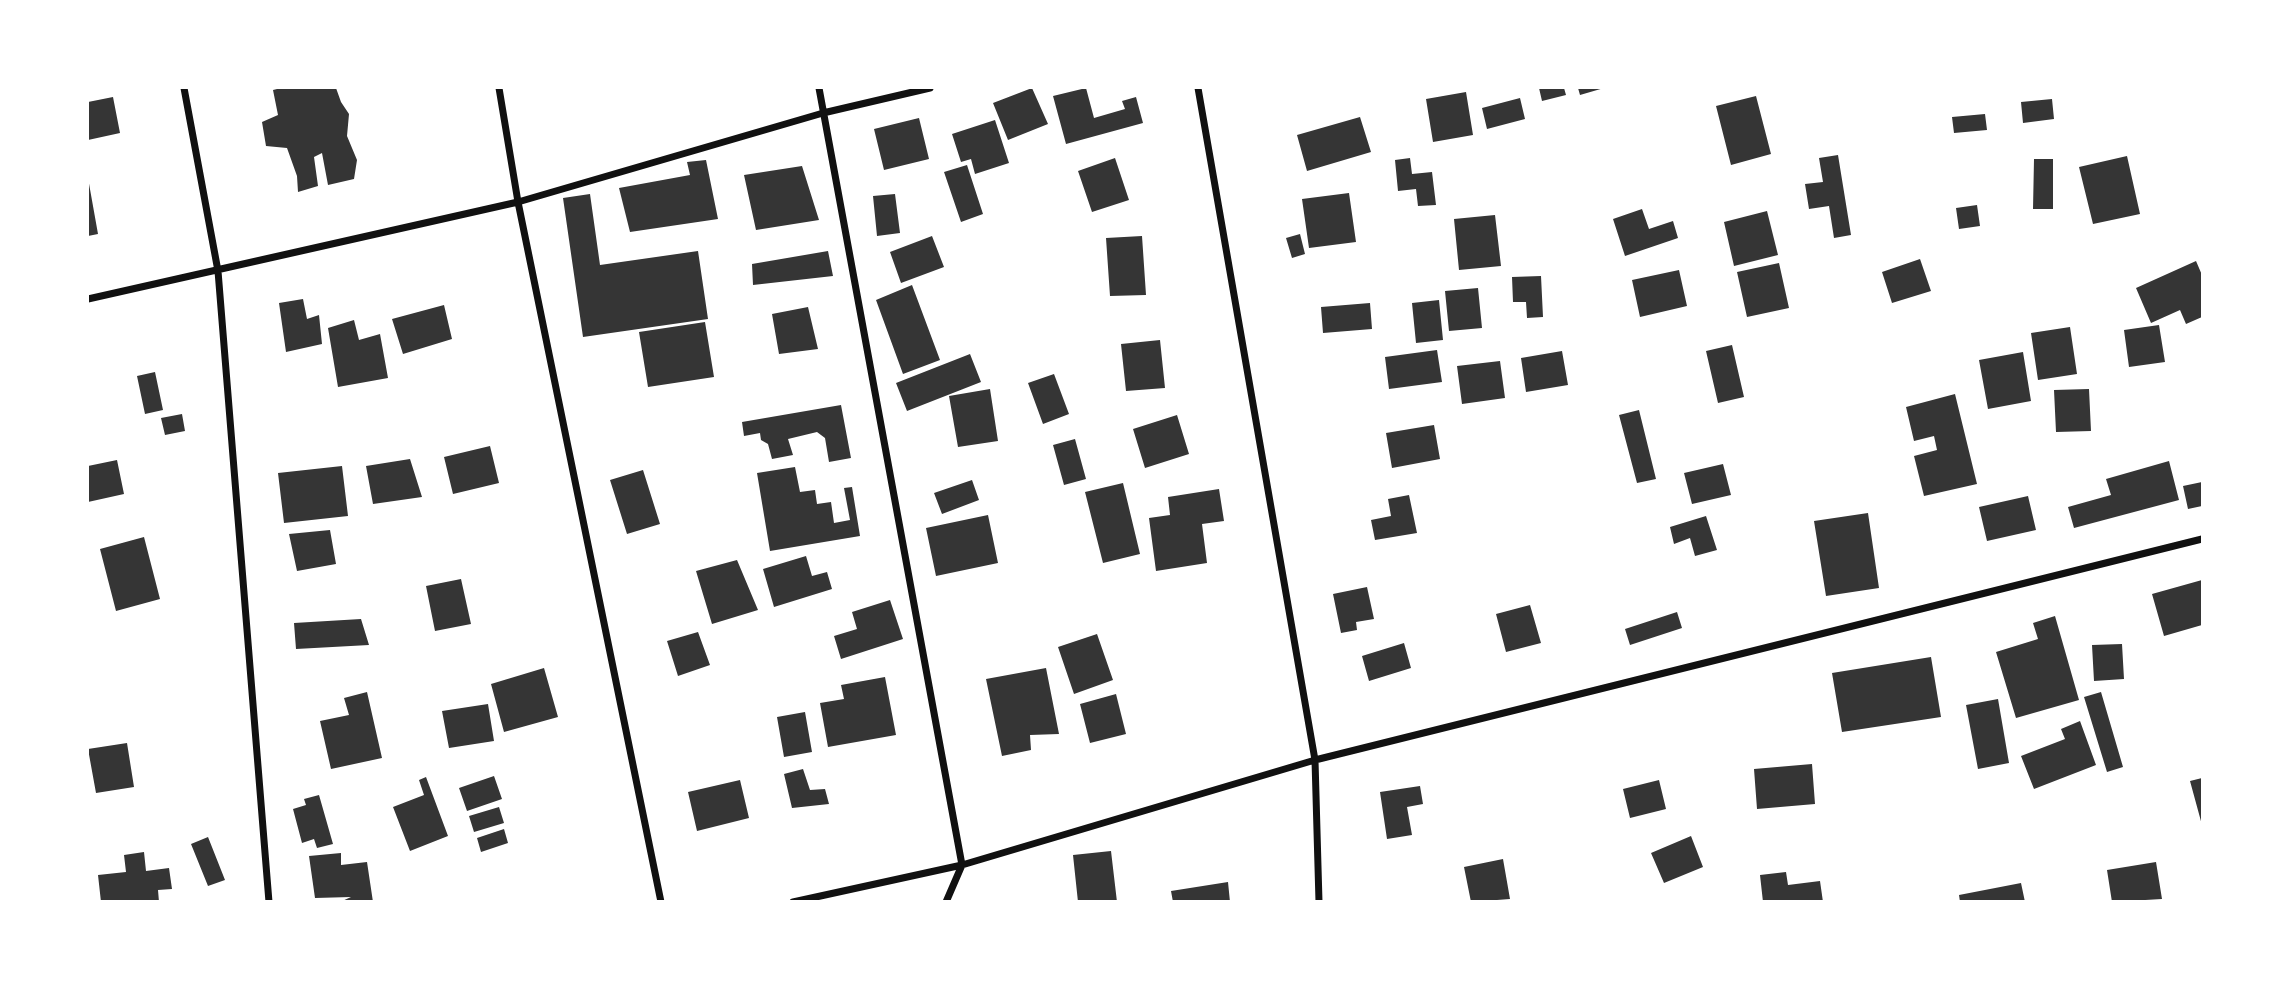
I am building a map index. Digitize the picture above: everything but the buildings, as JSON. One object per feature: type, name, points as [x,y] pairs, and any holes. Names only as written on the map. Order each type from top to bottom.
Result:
[{"type":"street","points":[[184,88],[218,271],[269,901]]},
{"type":"street","points":[[499,88],[519,202],[661,901]]},
{"type":"street","points":[[819,88],[962,866],[946,901]]},
{"type":"street","points":[[88,299],[519,202],[823,113],[930,88]]},
{"type":"street","points":[[1198,88],[1315,760],[1319,901]]},
{"type":"street","points":[[793,901],[962,866],[1315,760],[2203,539]]}]
